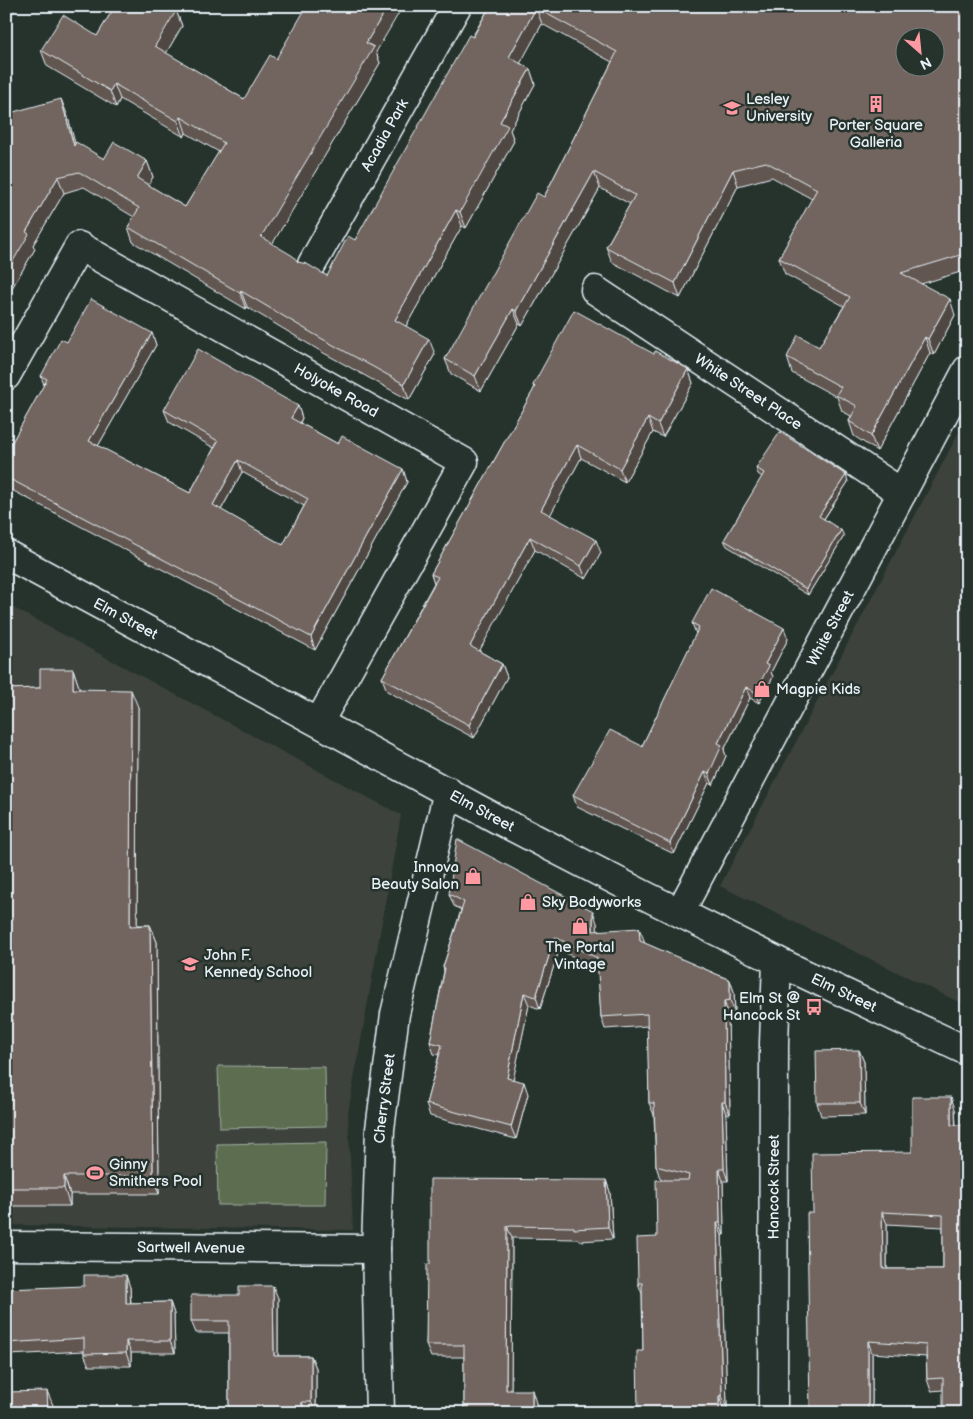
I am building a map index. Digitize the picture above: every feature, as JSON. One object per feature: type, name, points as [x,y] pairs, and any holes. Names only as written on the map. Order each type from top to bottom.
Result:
[{"type":"street","name":"Acadia Park","points":[[312,264],[457,6]]},
{"type":"street","name":"Holyoke Road","points":[[6,376],[79,246],[464,462],[319,722]]},
{"type":"street","name":"White Street Place","points":[[595,290],[902,493]]},
{"type":"street","name":"White Street","points":[[680,912],[967,370]]},
{"type":"street","name":"Elm Street","points":[[6,554],[523,832],[777,961],[967,1051]]},
{"type":"street","name":"Cherry Street","points":[[380,1413],[376,1249],[380,1129],[395,1014],[448,791]]},
{"type":"street","name":"Hancock Street","points":[[773,1413],[774,1043],[777,961]]},
{"type":"street","name":"Sartwell Avenue","points":[[6,1246],[376,1249]]},
{"type":"shaded area","points":[[967,417],[967,1006],[720,886]]},
{"type":"shaded area","name":"John F. Kennedy School","points":[[6,604],[401,815],[348,1113],[353,1230],[6,1225]]},
{"type":"green space","points":[[218,1066],[325,1067],[326,1126],[220,1128]]},
{"type":"green space","points":[[326,1142],[325,1205],[218,1205],[217,1144]]},
{"type":"building","points":[[115,6],[168,6],[176,11],[155,46],[244,99],[270,55],[276,59],[307,6],[388,6],[366,43],[374,47],[261,237],[293,256],[298,262],[307,264],[327,276],[348,236],[355,240],[469,35],[473,37],[490,6],[949,6],[967,13],[967,253],[901,273],[950,299],[928,339],[925,337],[871,436],[849,421],[857,406],[836,395],[841,387],[787,357],[798,335],[819,347],[850,297],[779,258],[817,189],[766,162],[733,170],[675,283],[606,247],[635,195],[594,172],[516,311],[513,309],[475,376],[445,359],[537,193],[544,197],[617,52],[536,8],[509,57],[530,69],[500,122],[508,126],[460,212],[456,210],[395,320],[429,339],[404,384],[241,291],[240,293],[128,227],[139,208],[79,172],[58,177],[26,232],[29,234],[6,273],[6,114],[61,99],[74,146],[76,142],[104,159],[114,142],[147,161],[137,178],[185,207],[224,143],[181,117],[178,121],[114,84],[110,91],[41,50],[63,15],[97,36]]},
{"type":"building","points":[[91,299],[152,333],[89,441],[190,493],[218,441],[164,410],[198,349],[298,406],[291,418],[338,444],[342,436],[403,469],[311,637],[6,477],[6,453],[47,379],[41,376],[61,339],[67,342]],"holes":[[[238,460],[308,499],[283,545],[213,505]]]},
{"type":"building","points":[[574,310],[654,354],[655,351],[688,369],[658,424],[648,418],[620,469],[577,445],[541,510],[596,540],[581,566],[530,537],[470,646],[502,664],[469,725],[382,678],[438,577],[431,574],[535,387],[533,385]]},
{"type":"building","points":[[780,432],[846,475],[819,516],[841,530],[806,589],[724,540],[764,473],[756,468]]},
{"type":"building","points":[[711,588],[784,628],[765,664],[769,666],[755,692],[746,687],[718,743],[722,745],[709,774],[705,772],[670,843],[573,795],[610,730],[642,746],[699,627],[692,623]]},
{"type":"building","points":[[40,669],[73,669],[73,689],[131,690],[130,926],[150,925],[153,1176],[64,1176],[64,1188],[6,1188],[6,689],[40,688]]},
{"type":"building","points":[[457,839],[593,911],[593,931],[639,928],[640,941],[730,980],[730,1000],[724,1001],[725,1102],[722,1102],[724,1169],[719,1169],[720,1223],[717,1223],[722,1396],[719,1396],[719,1413],[638,1413],[637,1351],[643,1351],[642,1283],[638,1283],[637,1238],[657,1237],[656,1180],[688,1180],[689,1175],[656,1166],[654,1103],[649,1103],[647,1014],[601,1017],[597,958],[555,937],[536,997],[524,993],[507,1078],[524,1082],[511,1127],[426,1104],[442,1045],[430,1042],[445,968],[443,967],[464,902],[449,894]]},
{"type":"building","points":[[859,1050],[860,1103],[817,1103],[816,1051]]},
{"type":"building","points":[[912,1097],[951,1097],[951,1125],[967,1125],[967,1413],[943,1413],[943,1378],[927,1379],[926,1345],[868,1341],[868,1413],[810,1413],[807,1213],[813,1213],[812,1153],[912,1152]],"holes":[[[882,1212],[943,1215],[943,1269],[883,1269]]]},
{"type":"building","points":[[430,1179],[606,1180],[608,1227],[574,1229],[574,1227],[507,1226],[506,1390],[532,1390],[532,1412],[550,1413],[464,1413],[464,1345],[426,1345],[427,1264],[430,1264]]},
{"type":"building","points":[[84,1275],[126,1275],[126,1303],[170,1302],[170,1341],[126,1341],[126,1353],[84,1354],[84,1338],[6,1343],[6,1289],[84,1286]]},
{"type":"building","points":[[239,1286],[273,1286],[274,1356],[311,1356],[311,1402],[302,1402],[302,1413],[229,1413],[229,1321],[191,1321],[191,1295],[239,1295]]},
{"type":"building","points":[[47,1391],[48,1413],[6,1413],[6,1392]]},
{"type":"place","name":"Porter Square Galleria","points":[[876,104]]},
{"type":"place","name":"Lesley University","points":[[732,108]]},
{"type":"place","name":"Magpie Kids","points":[[762,689]]},
{"type":"place","name":"Innova Beauty Salon","points":[[473,876]]},
{"type":"place","name":"Sky Bodyworks","points":[[528,902]]},
{"type":"place","name":"The Portal Vintage","points":[[580,926]]},
{"type":"place","name":"John F. Kennedy School","points":[[190,964]]},
{"type":"place","name":"Elm St @ Hancock St","points":[[814,1007]]},
{"type":"place","name":"Ginny Smithers Pool","points":[[95,1173]]}]
